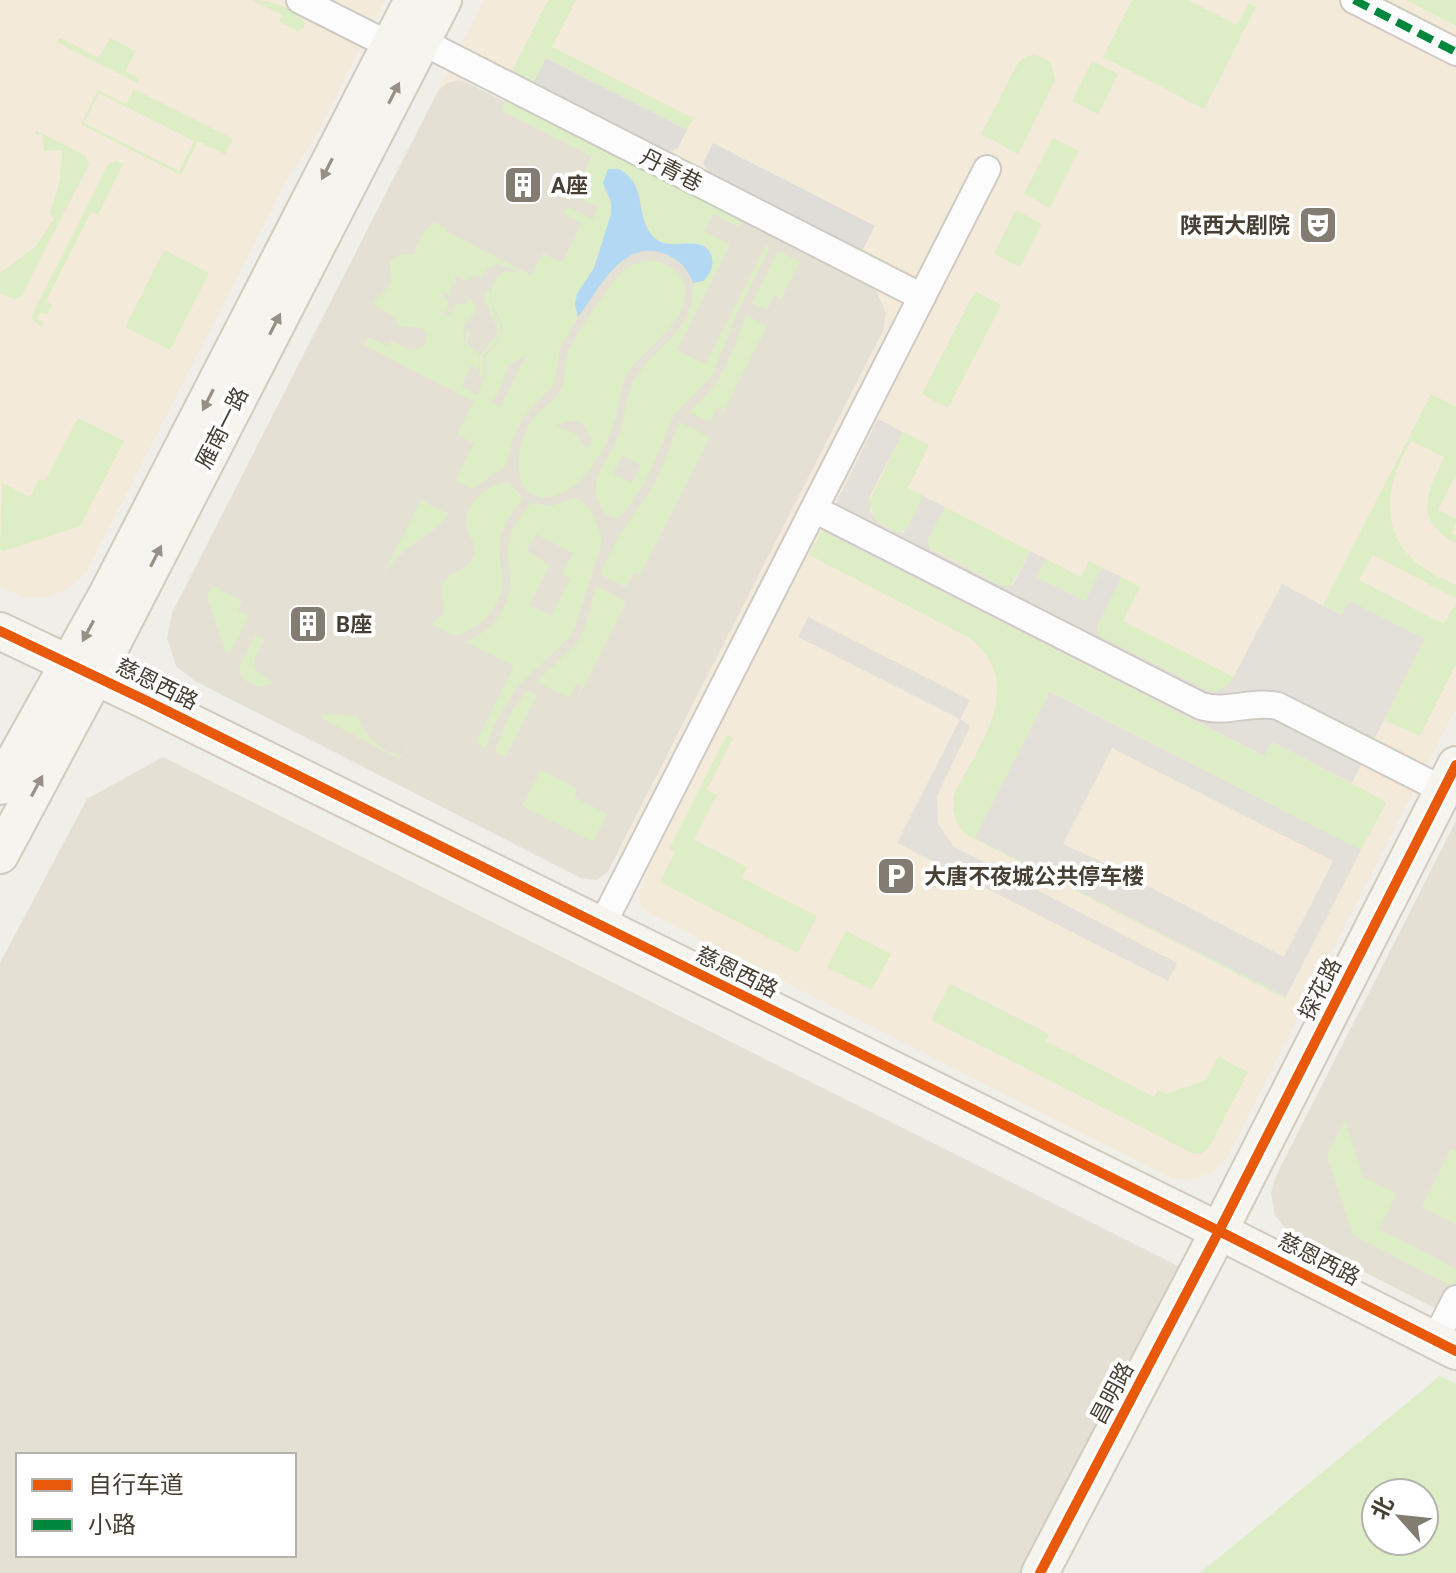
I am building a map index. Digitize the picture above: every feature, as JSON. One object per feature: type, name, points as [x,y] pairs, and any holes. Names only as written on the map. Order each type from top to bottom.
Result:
[{"type":"street","name":"丹青巷","points":[[300,0],[406,44],[922,297]]},
{"type":"street","name":"雁南一路","points":[[406,44],[413,0]]},
{"type":"street","name":"雁南一路","points":[[0,855],[82,671],[406,44],[443,0]]},
{"type":"street","points":[[1354,0],[1456,52]]},
{"type":"street","points":[[601,927],[987,169]]},
{"type":"street","points":[[814,509],[1201,706],[1217,710],[1261,704],[1278,706],[1450,778]]},
{"type":"street","name":"慈恩西路","points":[[0,631],[1219,1231],[1446,1346]]},
{"type":"street","name":"雁南一路","points":[[0,786],[82,671]]},
{"type":"street","name":"探花路","points":[[1219,1231],[1450,778]]},
{"type":"street","name":"昌明路","points":[[1040,1573],[1219,1231]]},
{"type":"street","points":[[1446,1346],[1456,1299]]},
{"type":"shaded area","points":[[0,0],[385,0],[313,141],[289,175],[88,569],[69,589],[44,598],[23,597],[0,587]]},
{"type":"shaded area","points":[[484,0],[1456,0],[1456,708],[1227,1157],[1214,1172],[1191,1180],[1170,1178],[642,907],[638,894],[648,870],[617,854],[884,329],[886,313],[879,294],[869,285],[468,81],[451,80],[438,91]]},
{"type":"shaded area","points":[[546,58],[687,130],[678,148],[665,151],[533,84]]},
{"type":"shaded area","points":[[460,79],[869,285],[877,292],[886,313],[884,329],[607,873],[596,880],[581,878],[195,681],[176,666],[167,638],[172,613],[438,91],[444,84]]},
{"type":"shaded area","points":[[713,143],[875,226],[862,251],[709,173],[703,164]]},
{"type":"shaded area","points":[[878,419],[903,432],[870,496],[870,511],[878,523],[904,532],[923,496],[945,507],[928,540],[930,549],[1004,587],[1013,585],[1030,551],[1046,559],[1037,577],[1085,601],[1102,568],[1122,577],[1097,626],[1099,635],[1205,689],[1216,691],[1231,682],[1282,584],[1341,615],[1349,600],[1425,639],[1352,783],[1272,742],[1265,756],[822,531]]},
{"type":"shaded area","points":[[808,617],[970,700],[960,719],[798,637]]},
{"type":"shaded area","points":[[1049,691],[1361,850],[1286,997],[974,838]],"holes":[[[1112,748],[1333,861],[1284,957],[1063,844]]]},
{"type":"shaded area","points":[[960,719],[969,725],[969,729],[937,796],[938,824],[953,846],[1177,963],[1168,981],[897,843]]},
{"type":"shaded area","points":[[163,757],[1178,1266],[1022,1573],[0,1573],[0,963],[87,799]]},
{"type":"shaded area","points":[[1456,821],[1456,1319],[1290,1234],[1275,1215],[1271,1193],[1275,1178]]},
{"type":"green space","points":[[252,0],[289,9],[305,23],[304,28],[298,31],[279,22],[282,15]]},
{"type":"green space","points":[[548,0],[576,0],[552,47],[693,118],[687,130],[547,58],[533,84],[511,73]]},
{"type":"green space","points":[[1132,0],[1188,0],[1237,25],[1249,3],[1256,7],[1204,109],[1103,57]]},
{"type":"green space","points":[[1406,0],[1456,0],[1456,26]]},
{"type":"green space","points":[[60,38],[99,58],[110,38],[136,51],[125,71],[139,78],[137,83],[57,42]]},
{"type":"green space","points":[[1036,55],[1051,62],[1055,80],[1018,154],[981,134],[1018,63],[1027,56]]},
{"type":"green space","points":[[1092,61],[1118,74],[1098,114],[1072,101]]},
{"type":"green space","points":[[134,89],[233,139],[225,154],[198,141],[181,175],[81,124],[98,90],[126,104]],"holes":[[[99,93],[194,141],[179,171],[84,123]]]},
{"type":"green space","points":[[506,100],[742,221],[739,227],[713,214],[704,231],[730,244],[677,350],[706,364],[766,245],[770,247],[737,313],[712,376],[674,415],[647,478],[626,511],[617,518],[602,509],[596,484],[619,435],[630,390],[646,364],[682,325],[692,300],[693,283],[703,281],[712,265],[702,246],[669,245],[656,240],[646,225],[635,181],[604,189],[612,206],[606,236],[591,273],[577,296],[578,317],[560,348],[554,384],[521,420],[506,465],[473,489],[455,480],[474,443],[457,435],[474,401],[364,345],[368,337],[387,346],[391,341],[413,351],[425,346],[427,335],[422,328],[398,326],[396,318],[373,304],[391,282],[390,260],[402,254],[414,255],[423,233],[434,222],[446,228],[445,231],[531,275],[543,253],[562,263],[582,223],[563,213],[567,206],[593,219],[598,207],[573,194],[592,156],[501,110]],"holes":[[[498,264],[518,271],[502,272],[492,289],[492,301],[503,328],[498,342],[486,355],[486,374],[477,395],[462,387],[470,367],[474,366],[474,370],[480,367],[479,378],[484,375],[484,355],[500,334],[491,304],[490,290],[487,289],[484,299],[497,334],[480,355],[468,344],[470,334],[467,327],[465,349],[463,326],[475,313],[475,305],[470,298],[464,304],[455,303],[455,309],[446,317],[443,315],[449,304],[441,291],[450,296],[452,282],[466,290],[456,283],[455,275],[466,281],[473,276],[481,277],[486,269]],[[526,356],[501,407],[491,402],[499,392],[509,364]],[[623,455],[641,465],[632,483],[613,474]]]},
{"type":"green space","points":[[35,130],[86,156],[89,164],[21,297],[14,299],[0,293],[0,273],[35,247],[55,218],[49,214],[59,183],[62,150],[44,151],[42,134],[36,135]]},
{"type":"green space","points":[[1053,138],[1079,151],[1050,208],[1024,194]]},
{"type":"green space","points":[[116,161],[123,164],[98,215],[91,212],[46,301],[52,305],[47,315],[40,312],[37,318],[44,323],[42,327],[33,321],[32,315],[109,163]]},
{"type":"green space","points":[[1016,210],[1042,224],[1020,267],[994,254]]},
{"type":"green space","points":[[164,250],[209,273],[170,350],[125,327]]},
{"type":"green space","points":[[778,251],[800,262],[773,314],[780,298],[774,295],[767,310],[752,303]]},
{"type":"green space","points":[[646,261],[662,263],[677,272],[685,290],[684,304],[667,330],[626,376],[607,440],[588,472],[560,494],[544,497],[533,495],[520,476],[523,436],[536,416],[561,389],[571,346],[603,295],[626,269]],"holes":[[[571,420],[583,424],[592,440],[590,445],[583,447],[577,434],[555,426]]]},
{"type":"green space","points":[[975,291],[1001,305],[948,408],[922,394]]},
{"type":"green space","points":[[746,315],[767,326],[716,426],[723,410],[718,407],[710,422],[689,412],[719,379]]},
{"type":"green space","points":[[1431,394],[1456,407],[1456,474],[1438,510],[1456,519],[1452,534],[1456,536],[1456,543],[1433,525],[1429,515],[1429,494],[1444,457],[1411,441],[1396,472],[1390,504],[1391,520],[1405,551],[1422,567],[1456,585],[1456,598],[1373,555],[1359,580],[1444,624],[1456,602],[1456,664],[1420,736],[1384,720],[1425,639],[1350,601],[1342,615],[1323,605]]},
{"type":"green space","points":[[78,418],[124,441],[80,526],[4,551],[0,549],[2,483],[30,497],[39,479],[45,481]]},
{"type":"green space","points":[[680,422],[710,437],[632,590],[639,575],[634,572],[626,587],[600,574],[616,541],[655,483]]},
{"type":"green space","points":[[903,432],[929,445],[908,488],[923,496],[907,529],[898,533],[874,519],[869,502]]},
{"type":"green space","points":[[509,482],[523,498],[507,520],[501,535],[499,598],[482,622],[455,636],[432,624],[444,613],[444,582],[470,563],[475,553],[467,527],[467,515],[480,495],[494,486]]},
{"type":"green space","points":[[575,498],[581,500],[593,516],[602,542],[569,638],[517,687],[494,725],[486,748],[476,742],[514,666],[466,642],[486,630],[505,605],[510,584],[508,545],[518,520],[531,503],[551,506]],"holes":[[[536,534],[573,553],[562,574],[570,579],[551,616],[529,605],[549,565],[527,551]]]},
{"type":"green space","points":[[421,500],[448,514],[383,574]]},
{"type":"green space","points":[[945,507],[1030,551],[1011,586],[1003,587],[929,547],[928,540]]},
{"type":"green space","points":[[822,531],[1264,756],[1272,742],[1386,803],[1361,850],[1050,691],[975,838],[1286,999],[965,834],[954,814],[955,792],[994,713],[997,693],[995,674],[986,655],[968,637],[809,555]]},
{"type":"green space","points":[[1046,559],[1081,577],[1089,561],[1102,568],[1085,601],[1036,577]]},
{"type":"green space","points":[[1122,577],[1140,587],[1123,621],[1234,677],[1229,684],[1223,689],[1207,690],[1099,636],[1097,626]]},
{"type":"green space","points":[[213,585],[242,601],[238,611],[249,616],[230,653],[225,651],[207,596]]},
{"type":"green space","points":[[596,586],[626,602],[576,702],[582,686],[577,683],[569,698],[536,682],[578,642]]},
{"type":"green space","points":[[266,613],[256,635],[264,639],[254,666],[260,674],[275,683],[259,687],[244,680],[239,668]]},
{"type":"green space","points":[[527,690],[537,695],[505,757],[495,752],[496,748],[510,714]]},
{"type":"green space","points":[[324,714],[357,716],[375,743],[403,756],[406,750],[404,732],[407,752],[403,757],[396,757],[321,718]]},
{"type":"green space","points":[[727,735],[733,738],[707,790],[717,795],[694,840],[747,867],[742,878],[817,916],[798,953],[660,882],[675,852],[669,849]]},
{"type":"green space","points":[[541,770],[577,789],[574,797],[607,814],[593,842],[522,806]]},
{"type":"green space","points":[[846,931],[891,954],[872,990],[827,967]]},
{"type":"green space","points":[[950,984],[1049,1034],[1046,1041],[1154,1097],[1158,1090],[1166,1094],[1206,1080],[1218,1057],[1248,1072],[1209,1148],[1201,1154],[1192,1153],[931,1020]]},
{"type":"green space","points":[[1345,1120],[1363,1177],[1397,1194],[1379,1229],[1456,1269],[1452,1286],[1353,1235],[1327,1155]]},
{"type":"green space","points":[[1451,1149],[1456,1152],[1456,1224],[1422,1207]]},
{"type":"green space","points":[[1440,1376],[1456,1384],[1456,1573],[1200,1573]]},
{"type":"water","points":[[608,169],[619,169],[634,184],[645,222],[656,239],[663,243],[703,246],[712,258],[712,265],[703,281],[693,283],[686,270],[672,257],[652,251],[638,252],[614,268],[578,317],[575,304],[577,294],[594,268],[611,214],[611,202],[603,183]]},
{"type":"marked path","points":[[1354,0],[1456,52]]},
{"type":"cycle path","points":[[0,631],[1219,1231],[1456,1351]]},
{"type":"cycle path","points":[[1040,1573],[1219,1231],[1456,765]]},
{"type":"place","name":"A座","points":[[523,185]]},
{"type":"place","name":"陕西大剧院","points":[[1318,225]]},
{"type":"place","name":"B座","points":[[308,624]]},
{"type":"place","name":"大唐不夜城公共停车楼","points":[[896,876]]}]
